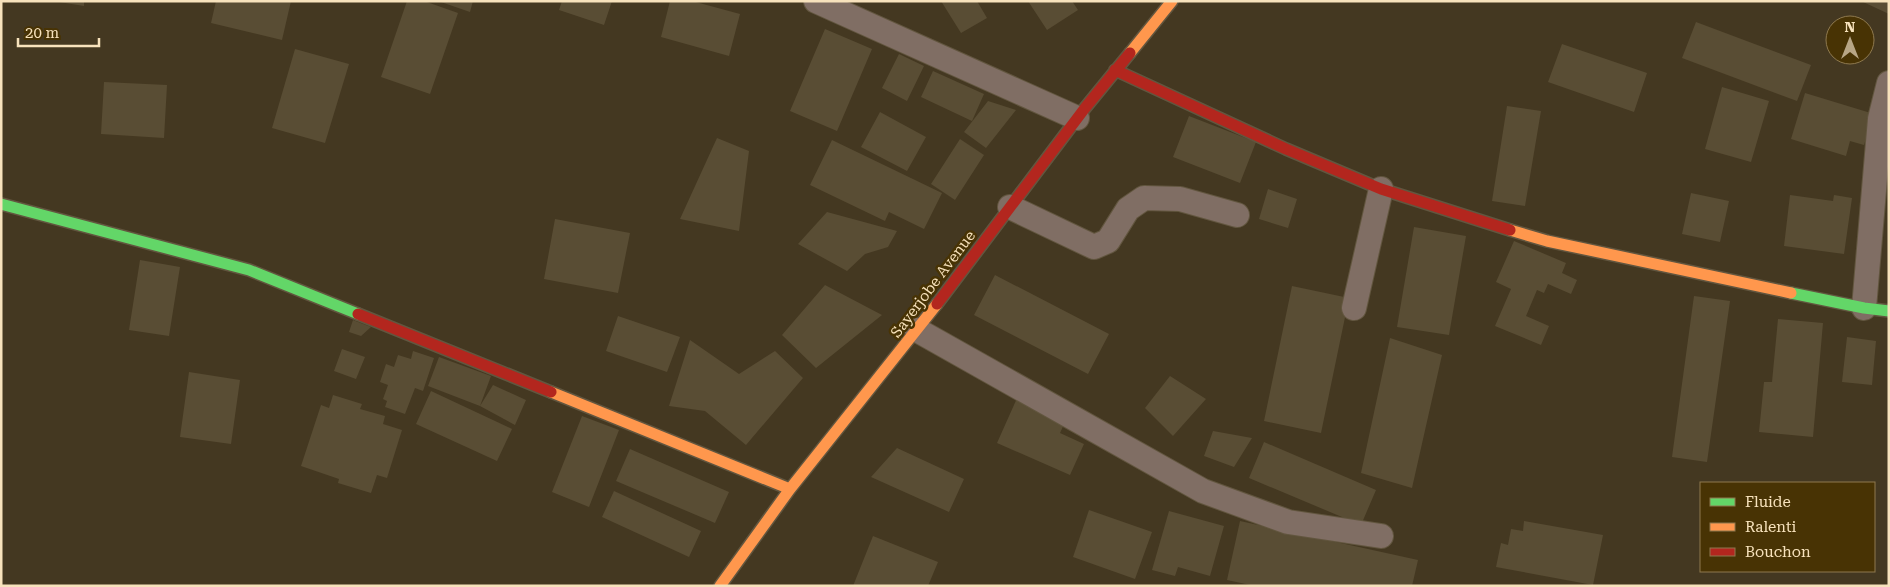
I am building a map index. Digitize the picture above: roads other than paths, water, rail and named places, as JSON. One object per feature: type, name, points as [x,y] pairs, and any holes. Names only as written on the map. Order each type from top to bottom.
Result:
[{"type":"street","points":[[816,1],[1077,118]]},
{"type":"street","name":"Sayerjobe Avenue","points":[[720,586],[790,489],[917,330],[1077,118],[1172,1]]},
{"type":"street","points":[[1115,70],[1286,149],[1381,189],[1547,241],[1864,308],[1889,311]]},
{"type":"street","points":[[1864,308],[1880,119],[1889,83]]},
{"type":"street","points":[[1354,308],[1381,189]]},
{"type":"street","points":[[1010,206],[1094,247],[1108,241],[1128,209],[1144,198],[1180,199],[1237,215]]},
{"type":"street","points":[[1,204],[249,270],[790,489]]},
{"type":"street","points":[[917,330],[1202,491],[1288,522],[1381,536]]}]
